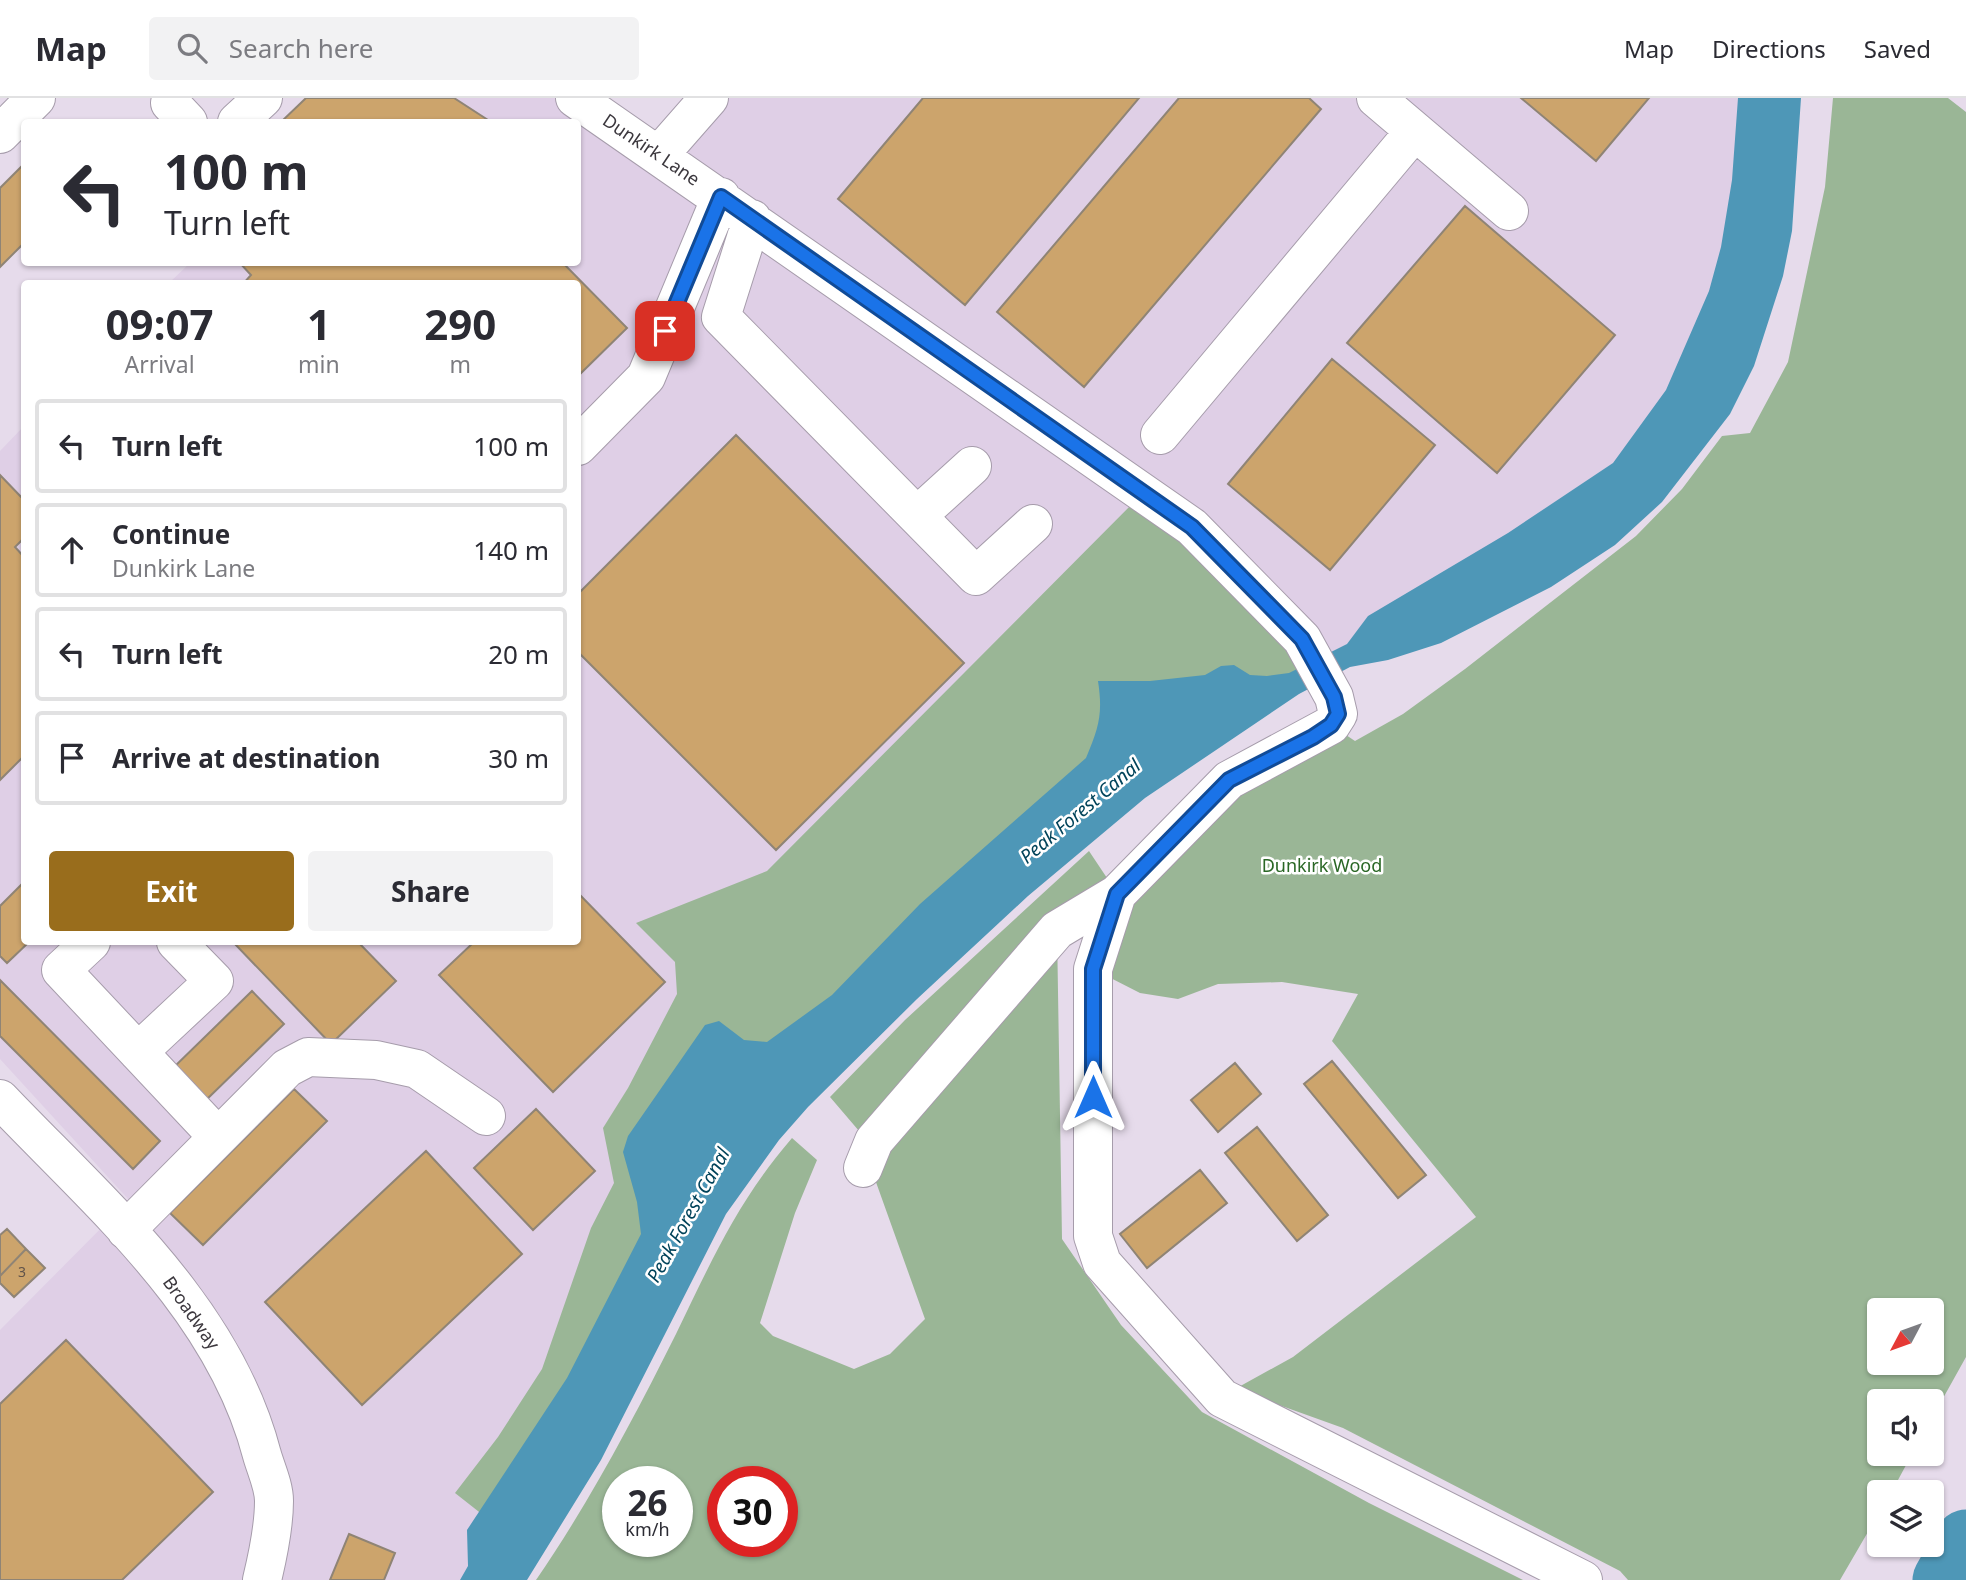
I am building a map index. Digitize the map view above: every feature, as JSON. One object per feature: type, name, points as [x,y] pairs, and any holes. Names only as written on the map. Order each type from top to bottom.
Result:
[{"type":"street","points":[[0,134],[36,98]]},
{"type":"street","points":[[240,119],[262,98]]},
{"type":"street","name":"Dunkirk Lane","points":[[575,98],[797,249],[1192,527],[1302,639],[1334,697],[1338,714],[1331,725],[1229,780],[1117,894]]},
{"type":"street","points":[[659,155],[709,98]]},
{"type":"street","points":[[1377,98],[1509,211]]},
{"type":"street","points":[[1160,435],[1414,132]]},
{"type":"street","points":[[581,443],[646,377],[721,197]]},
{"type":"street","points":[[752,219],[721,317],[976,576],[1033,524]]},
{"type":"street","points":[[917,516],[972,466]]},
{"type":"street","points":[[863,1168],[874,1141],[981,1014],[1057,930],[1117,894]]},
{"type":"street","points":[[1117,894],[1093,969],[1093,1236],[1102,1263],[1222,1398],[1583,1580]]},
{"type":"street","points":[[89,945],[61,970],[219,1137]]},
{"type":"street","points":[[138,1052],[214,981],[179,945]]},
{"type":"street","points":[[126,1230],[287,1068],[308,1057],[376,1060],[417,1069],[486,1116]]},
{"type":"street","name":"Broadway","points":[[0,1099],[126,1230],[191,1307],[225,1362],[256,1429],[274,1499],[262,1580]]},
{"type":"shaded area","points":[[306,98],[576,98],[659,155],[709,98],[1770,98],[1672,438],[1278,693],[826,1037],[491,1580],[0,1580],[0,1330],[129,1200],[0,1059],[0,451],[21,429],[21,945],[581,945],[581,280],[172,280],[187,266],[581,266],[581,119],[284,119]]},
{"type":"green space","name":"Dunkirk Wood","points":[[1833,98],[1948,98],[1966,112],[1966,1357],[1944,1396],[1944,1389],[1867,1389],[1867,1466],[1906,1466],[1898,1480],[1867,1480],[1867,1534],[1840,1580],[1628,1580],[1620,1571],[1343,1428],[1235,1389],[1293,1357],[1476,1217],[1332,1041],[1358,994],[1282,982],[1218,984],[1178,999],[1140,993],[1093,969],[1116,895],[1057,930],[1062,1239],[1121,1325],[1202,1412],[1369,1503],[1523,1580],[536,1580],[602,1474],[602,1557],[693,1557],[693,1466],[606,1466],[727,1232],[756,1185],[792,1138],[817,1160],[795,1213],[760,1323],[773,1336],[854,1369],[890,1354],[925,1319],[872,1171],[865,1138],[830,1097],[905,1020],[1089,851],[1117,893],[1229,780],[1331,725],[1355,741],[1403,714],[1465,669],[1636,536],[1682,489],[1722,436],[1750,433],[1788,362],[1825,187]]},
{"type":"green space","points":[[1143,493],[1320,672],[1278,693],[826,1037],[516,1541],[455,1493],[498,1437],[542,1369],[591,1228],[614,1183],[603,1128],[628,1088],[677,994],[675,962],[636,923],[767,871]]},
{"type":"water","name":"Peak Forest Canal","points":[[1738,98],[1801,98],[1792,231],[1783,276],[1754,366],[1730,414],[1662,502],[1615,545],[1551,587],[1441,643],[1388,660],[1350,667],[1299,694],[1145,798],[1028,896],[917,999],[808,1107],[779,1140],[726,1214],[601,1460],[527,1580],[460,1580],[468,1566],[467,1530],[567,1378],[641,1234],[637,1202],[623,1152],[628,1136],[705,1025],[719,1021],[744,1040],[767,1042],[832,995],[920,904],[1086,758],[1099,720],[1098,681],[1150,681],[1205,675],[1221,666],[1234,665],[1250,675],[1289,673],[1347,644],[1368,616],[1508,533],[1613,463],[1666,390],[1709,291],[1721,247],[1732,180]]},
{"type":"building","points":[[306,98],[454,98],[486,119],[284,119]]},
{"type":"building","points":[[923,98],[1139,98],[965,305],[838,199]]},
{"type":"building","points":[[1179,98],[1309,98],[1321,109],[1084,387],[997,312]]},
{"type":"building","points":[[1521,98],[1649,98],[1596,161]]},
{"type":"building","points":[[21,167],[21,246],[0,267],[0,188]]},
{"type":"building","points":[[1465,206],[1615,335],[1497,473],[1347,343]]},
{"type":"building","points":[[243,266],[566,266],[580,280],[247,280],[251,275]]},
{"type":"building","points":[[581,281],[627,328],[581,373]]},
{"type":"building","points":[[1332,359],[1435,445],[1330,570],[1228,484]]},
{"type":"building","points":[[736,435],[964,663],[776,850],[581,655],[581,591]]},
{"type":"building","points":[[0,475],[21,497],[21,541],[15,547],[21,554],[21,759],[0,780]]},
{"type":"building","points":[[21,885],[21,945],[26,945],[7,963],[0,956],[0,906]]},
{"type":"building","points":[[581,896],[665,982],[553,1092],[439,975],[471,945],[581,945]]},
{"type":"building","points":[[236,945],[361,945],[396,981],[331,1044]]},
{"type":"building","points":[[0,980],[160,1141],[133,1169],[0,1036]]},
{"type":"building","points":[[252,991],[284,1024],[204,1102],[172,1069]]},
{"type":"building","points":[[1332,1061],[1426,1175],[1398,1198],[1304,1084]]},
{"type":"building","points":[[1235,1063],[1261,1094],[1218,1132],[1191,1100]]},
{"type":"building","points":[[294,1089],[327,1121],[203,1245],[170,1213]]},
{"type":"building","points":[[536,1109],[595,1171],[533,1230],[474,1168]]},
{"type":"building","points":[[1257,1127],[1328,1215],[1297,1241],[1225,1153]]},
{"type":"building","points":[[426,1151],[522,1254],[362,1405],[265,1302]]},
{"type":"building","points":[[1200,1170],[1227,1203],[1147,1268],[1120,1234]]},
{"type":"building","points":[[7,1229],[26,1249],[0,1276],[0,1235]]},
{"type":"building","points":[[26,1249],[45,1268],[14,1297],[0,1283],[0,1276]]},
{"type":"building","points":[[66,1340],[213,1492],[122,1580],[0,1580],[0,1404]]},
{"type":"building","points":[[349,1534],[395,1553],[384,1580],[330,1580]]},
{"type":"waterway","points":[[1944,1580],[1966,1541]]},
{"type":"route","points":[[665,331],[721,197],[1192,527],[1302,639],[1334,697],[1338,714],[1331,725],[1313,737],[1229,780],[1117,894],[1093,969],[1093,1097]]}]
